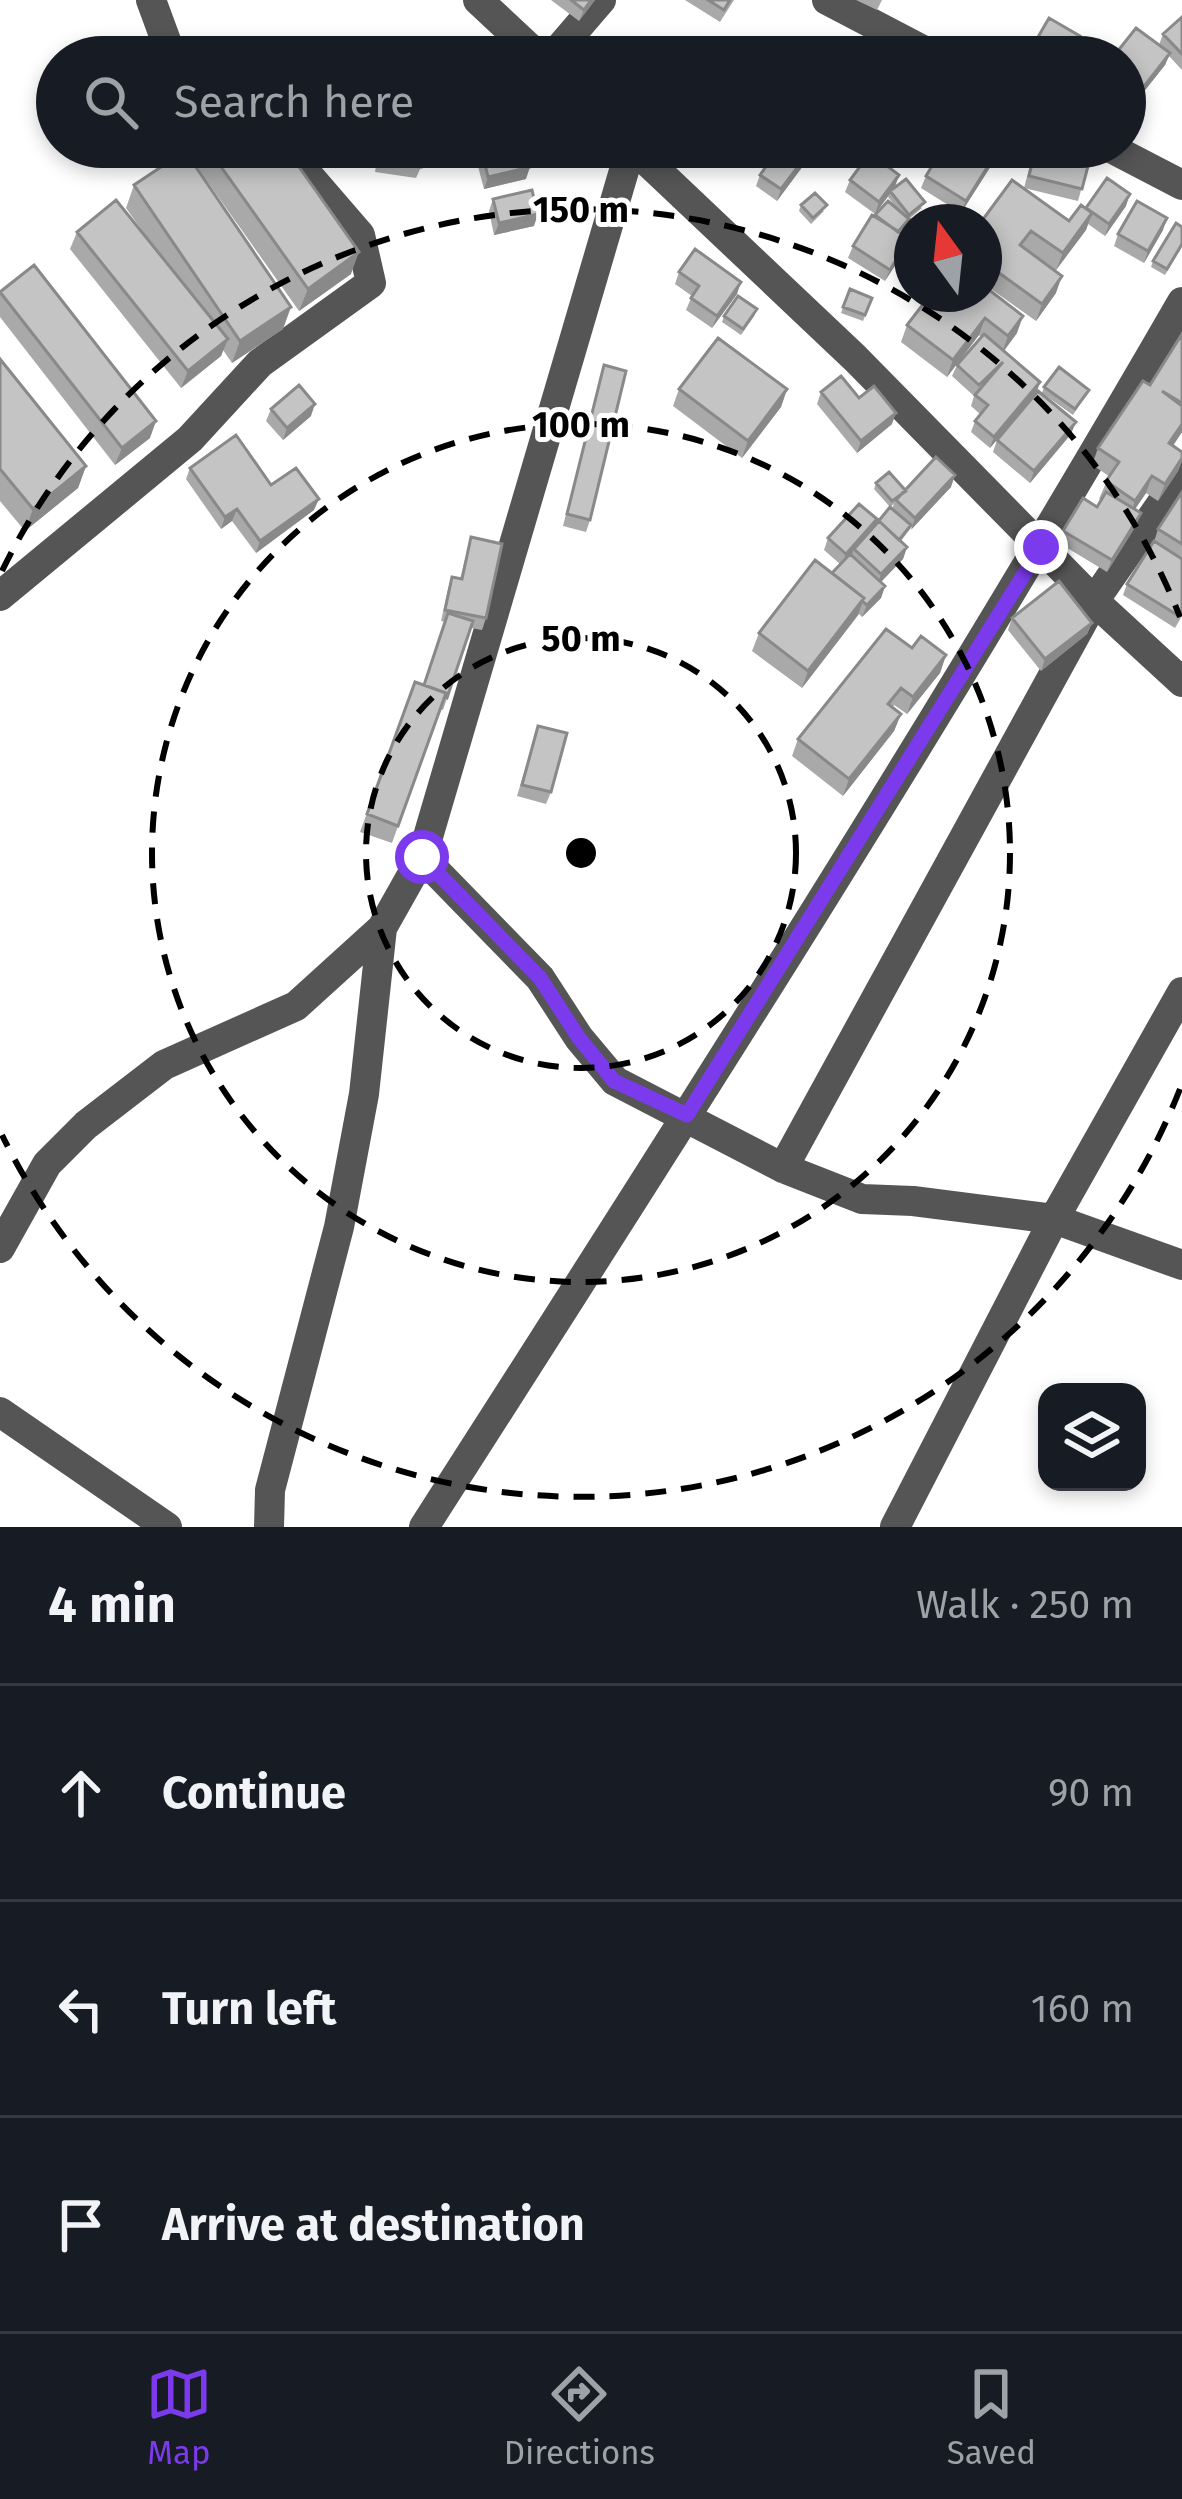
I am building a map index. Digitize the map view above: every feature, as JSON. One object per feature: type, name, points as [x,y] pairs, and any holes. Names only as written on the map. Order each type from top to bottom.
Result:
[{"type":"street","points":[[151,0],[164,36]]},
{"type":"street","points":[[478,0],[517,36]]},
{"type":"street","points":[[570,36],[601,0]]},
{"type":"street","points":[[827,0],[896,36]]},
{"type":"street","points":[[1146,166],[1182,185]]},
{"type":"street","points":[[0,596],[190,439],[260,363],[370,283],[360,235],[302,168]]},
{"type":"street","points":[[0,1248],[47,1164],[86,1125],[164,1065],[296,1006],[382,928],[422,857],[625,168]]},
{"type":"street","points":[[653,168],[855,358],[1094,601],[1182,682]]},
{"type":"street","points":[[424,1527],[1041,547],[1182,302]]},
{"type":"street","points":[[783,1168],[1094,601],[1182,474]]},
{"type":"street","points":[[422,857],[540,978],[614,1081],[783,1168],[862,1199],[1054,1219],[1182,1265]]},
{"type":"street","points":[[269,1527],[270,1490],[343,1205],[364,1094],[382,928]]},
{"type":"street","points":[[895,1527],[1054,1219],[1182,992]]},
{"type":"street","points":[[0,1412],[167,1527]]},
{"type":"building","points":[[571,0],[591,0],[584,10]]},
{"type":"building","points":[[708,0],[730,0],[724,10]]},
{"type":"building","points":[[1182,17],[1182,54],[1163,34]]},
{"type":"building","points":[[1049,18],[1080,36],[1039,36]]},
{"type":"building","points":[[1136,28],[1170,53],[1146,84],[1146,36],[1130,36]]},
{"type":"building","points":[[160,168],[197,168],[291,307],[240,341],[134,185]]},
{"type":"building","points":[[222,168],[300,168],[359,252],[308,289]]},
{"type":"building","points":[[486,168],[526,168],[488,177]]},
{"type":"building","points":[[765,168],[797,168],[781,189],[760,175]]},
{"type":"building","points":[[859,168],[890,168],[899,175],[879,202],[850,180]]},
{"type":"building","points":[[931,168],[987,168],[966,201],[926,176]]},
{"type":"building","points":[[1031,168],[1088,168],[1082,189],[1029,176]]},
{"type":"building","points":[[1107,178],[1130,194],[1109,224],[1086,208]]},
{"type":"building","points":[[906,179],[925,202],[900,204],[890,191]]},
{"type":"building","points":[[1012,180],[1069,221],[1081,205],[1092,213],[1063,253],[1031,231],[1020,245],[1062,276],[1042,304],[1002,275],[1002,204],[994,204]]},
{"type":"building","points":[[532,190],[538,214],[499,223],[493,199]]},
{"type":"building","points":[[815,193],[827,205],[813,218],[801,205]]},
{"type":"building","points":[[116,200],[228,339],[188,371],[77,232]]},
{"type":"building","points":[[888,201],[894,206],[894,229],[875,215]]},
{"type":"building","points":[[1137,201],[1167,218],[1148,251],[1118,234]]},
{"type":"building","points":[[872,215],[894,229],[890,270],[853,246]]},
{"type":"building","points":[[1176,223],[1182,227],[1182,244],[1167,269],[1153,261]]},
{"type":"building","points":[[695,249],[741,282],[717,316],[691,298],[699,286],[679,272]]},
{"type":"building","points":[[34,265],[156,421],[122,448],[0,292]]},
{"type":"building","points":[[850,289],[872,298],[865,315],[843,307]]},
{"type":"building","points":[[738,296],[757,309],[743,329],[724,316]]},
{"type":"building","points":[[1002,300],[1023,316],[1008,336],[985,318],[953,360],[907,325],[917,312],[1002,312]]},
{"type":"building","points":[[984,334],[1040,382],[994,437],[975,421],[988,405],[975,395],[1003,362],[979,385],[957,365]]},
{"type":"building","points":[[1182,334],[1182,403],[1162,391],[1182,406],[1182,424],[1169,443],[1182,452],[1182,458],[1165,484],[1152,476],[1135,501],[1106,481],[1119,462],[1098,448],[1143,381],[1150,385]]},
{"type":"building","points":[[718,338],[787,389],[748,441],[679,389]]},
{"type":"building","points":[[0,359],[86,466],[33,509],[0,469]]},
{"type":"building","points":[[604,365],[626,371],[590,520],[567,514]]},
{"type":"building","points":[[1059,367],[1089,390],[1075,409],[1044,387]]},
{"type":"building","points":[[841,376],[859,398],[874,386],[896,413],[861,441],[821,392]]},
{"type":"building","points":[[299,385],[315,404],[287,428],[271,409]]},
{"type":"building","points":[[1038,391],[1076,422],[1034,471],[997,440]]},
{"type":"building","points":[[236,435],[271,485],[296,468],[319,499],[260,541],[237,509],[225,517],[190,468]]},
{"type":"building","points":[[936,457],[955,475],[915,518],[896,500]]},
{"type":"building","points":[[889,472],[906,491],[892,501],[876,483]]},
{"type":"building","points":[[1106,492],[1141,513],[1112,560],[1063,531],[1083,498],[1097,507]]},
{"type":"building","points":[[1182,492],[1182,544],[1158,529]]},
{"type":"building","points":[[859,504],[877,519],[846,554],[828,538]]},
{"type":"building","points":[[890,507],[911,525],[899,540],[877,523]]},
{"type":"building","points":[[879,521],[907,547],[881,574],[854,549]]},
{"type":"building","points":[[471,537],[502,544],[486,618],[445,610],[452,577],[462,579]]},
{"type":"building","points":[[1154,541],[1182,559],[1179,616],[1127,584]]},
{"type":"building","points":[[850,554],[885,586],[867,605],[832,573]]},
{"type":"building","points":[[815,560],[864,598],[808,671],[759,633]]},
{"type":"building","points":[[1059,581],[1092,623],[1045,659],[1012,618]]},
{"type":"building","points":[[448,613],[473,621],[447,698],[446,693],[424,685]]},
{"type":"building","points":[[886,629],[912,648],[921,636],[946,655],[913,697],[901,688],[888,704],[901,714],[849,779],[798,739]]},
{"type":"building","points":[[415,682],[446,693],[398,826],[367,814]]},
{"type":"building","points":[[538,726],[567,733],[551,792],[522,785]]},
{"type":"route","points":[[422,857],[540,978],[614,1081],[687,1115],[1041,547]]}]
